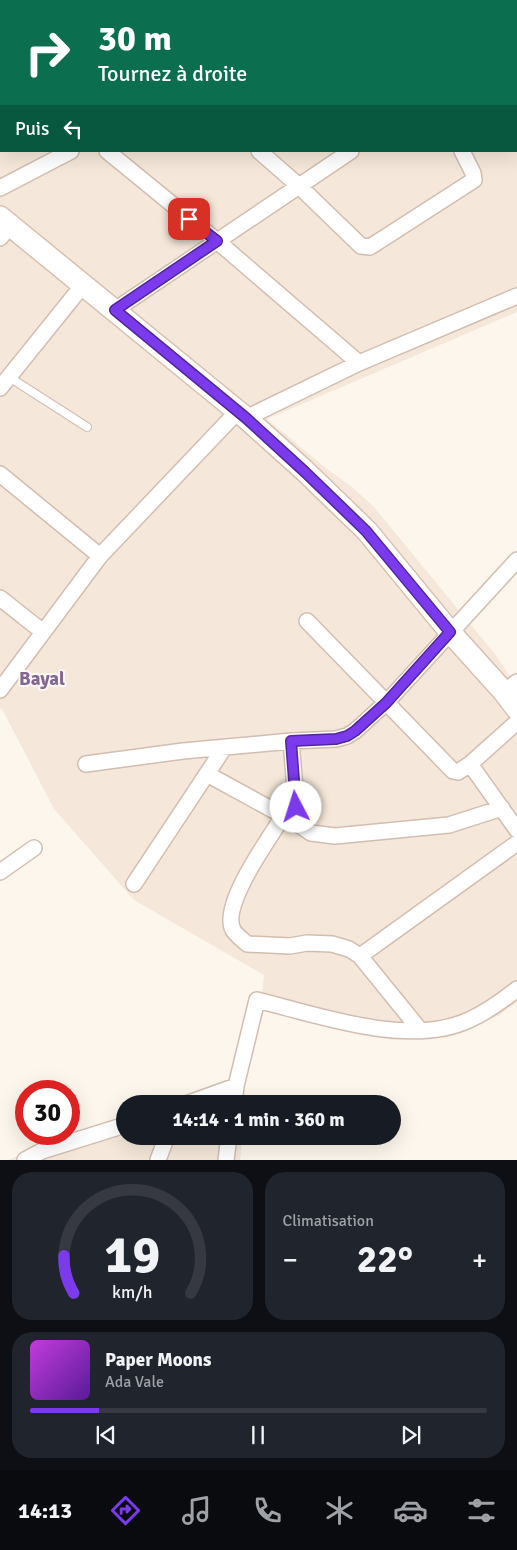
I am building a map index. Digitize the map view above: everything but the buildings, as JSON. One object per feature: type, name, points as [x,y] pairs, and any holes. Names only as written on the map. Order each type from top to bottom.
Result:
[{"type":"street","points":[[0,188],[69,152]]},
{"type":"street","points":[[108,152],[217,241],[359,363]]},
{"type":"street","points":[[260,152],[299,186],[361,246],[370,247],[474,180],[473,173],[462,152]]},
{"type":"street","points":[[115,310],[350,152]]},
{"type":"street","points":[[3,227],[115,310],[242,414],[366,531],[450,632],[510,687],[517,709]]},
{"type":"street","points":[[3,378],[83,285]]},
{"type":"street","points":[[0,690],[100,556],[242,414],[517,296]]},
{"type":"street","points":[[0,474],[100,556]]},
{"type":"street","points":[[86,764],[291,741],[336,739],[347,736],[386,703],[517,560]]},
{"type":"street","points":[[0,598],[43,632]]},
{"type":"street","points":[[307,621],[453,771],[458,772],[470,764],[517,722]]},
{"type":"street","points":[[291,741],[298,824]]},
{"type":"street","points":[[134,884],[224,748]]},
{"type":"street","points":[[470,764],[517,830]]},
{"type":"street","points":[[207,774],[311,833],[335,836],[449,825],[502,808]]},
{"type":"street","points":[[283,816],[239,889],[231,911],[233,930],[247,944],[290,946],[308,943],[332,944],[349,949],[360,956],[420,1030]]},
{"type":"street","points":[[360,956],[517,843]]},
{"type":"street","points":[[3,863],[34,848]]},
{"type":"street","points":[[235,1095],[257,1000],[365,1027],[405,1031],[443,1029],[469,1021],[495,1006],[517,989]]},
{"type":"street","points":[[211,1095],[236,1086]]},
{"type":"street","points":[[25,1160],[42,1151],[116,1128]]},
{"type":"street","points":[[158,1160],[164,1145]]},
{"type":"street","points":[[226,1160],[228,1145]]},
{"type":"lane","points":[[3,378],[88,427]]},
{"type":"shaded area","points":[[0,152],[517,152],[517,312],[267,419],[373,506],[495,654],[517,687],[517,1002],[498,1016],[447,1037],[394,1040],[351,1033],[260,1010],[264,975],[134,900],[54,809],[2,709],[0,709]]},
{"type":"shaded area","points":[[116,1123],[116,1145],[242,1145],[240,1160],[8,1160],[42,1145],[80,1145],[80,1133]]},
{"type":"district","name":"Bayal","points":[[42,679]]},
{"type":"route","points":[[189,219],[217,241],[115,310],[246,418],[305,472],[366,531],[450,632],[386,703],[355,731],[347,736],[336,739],[291,741],[296,807]]}]
